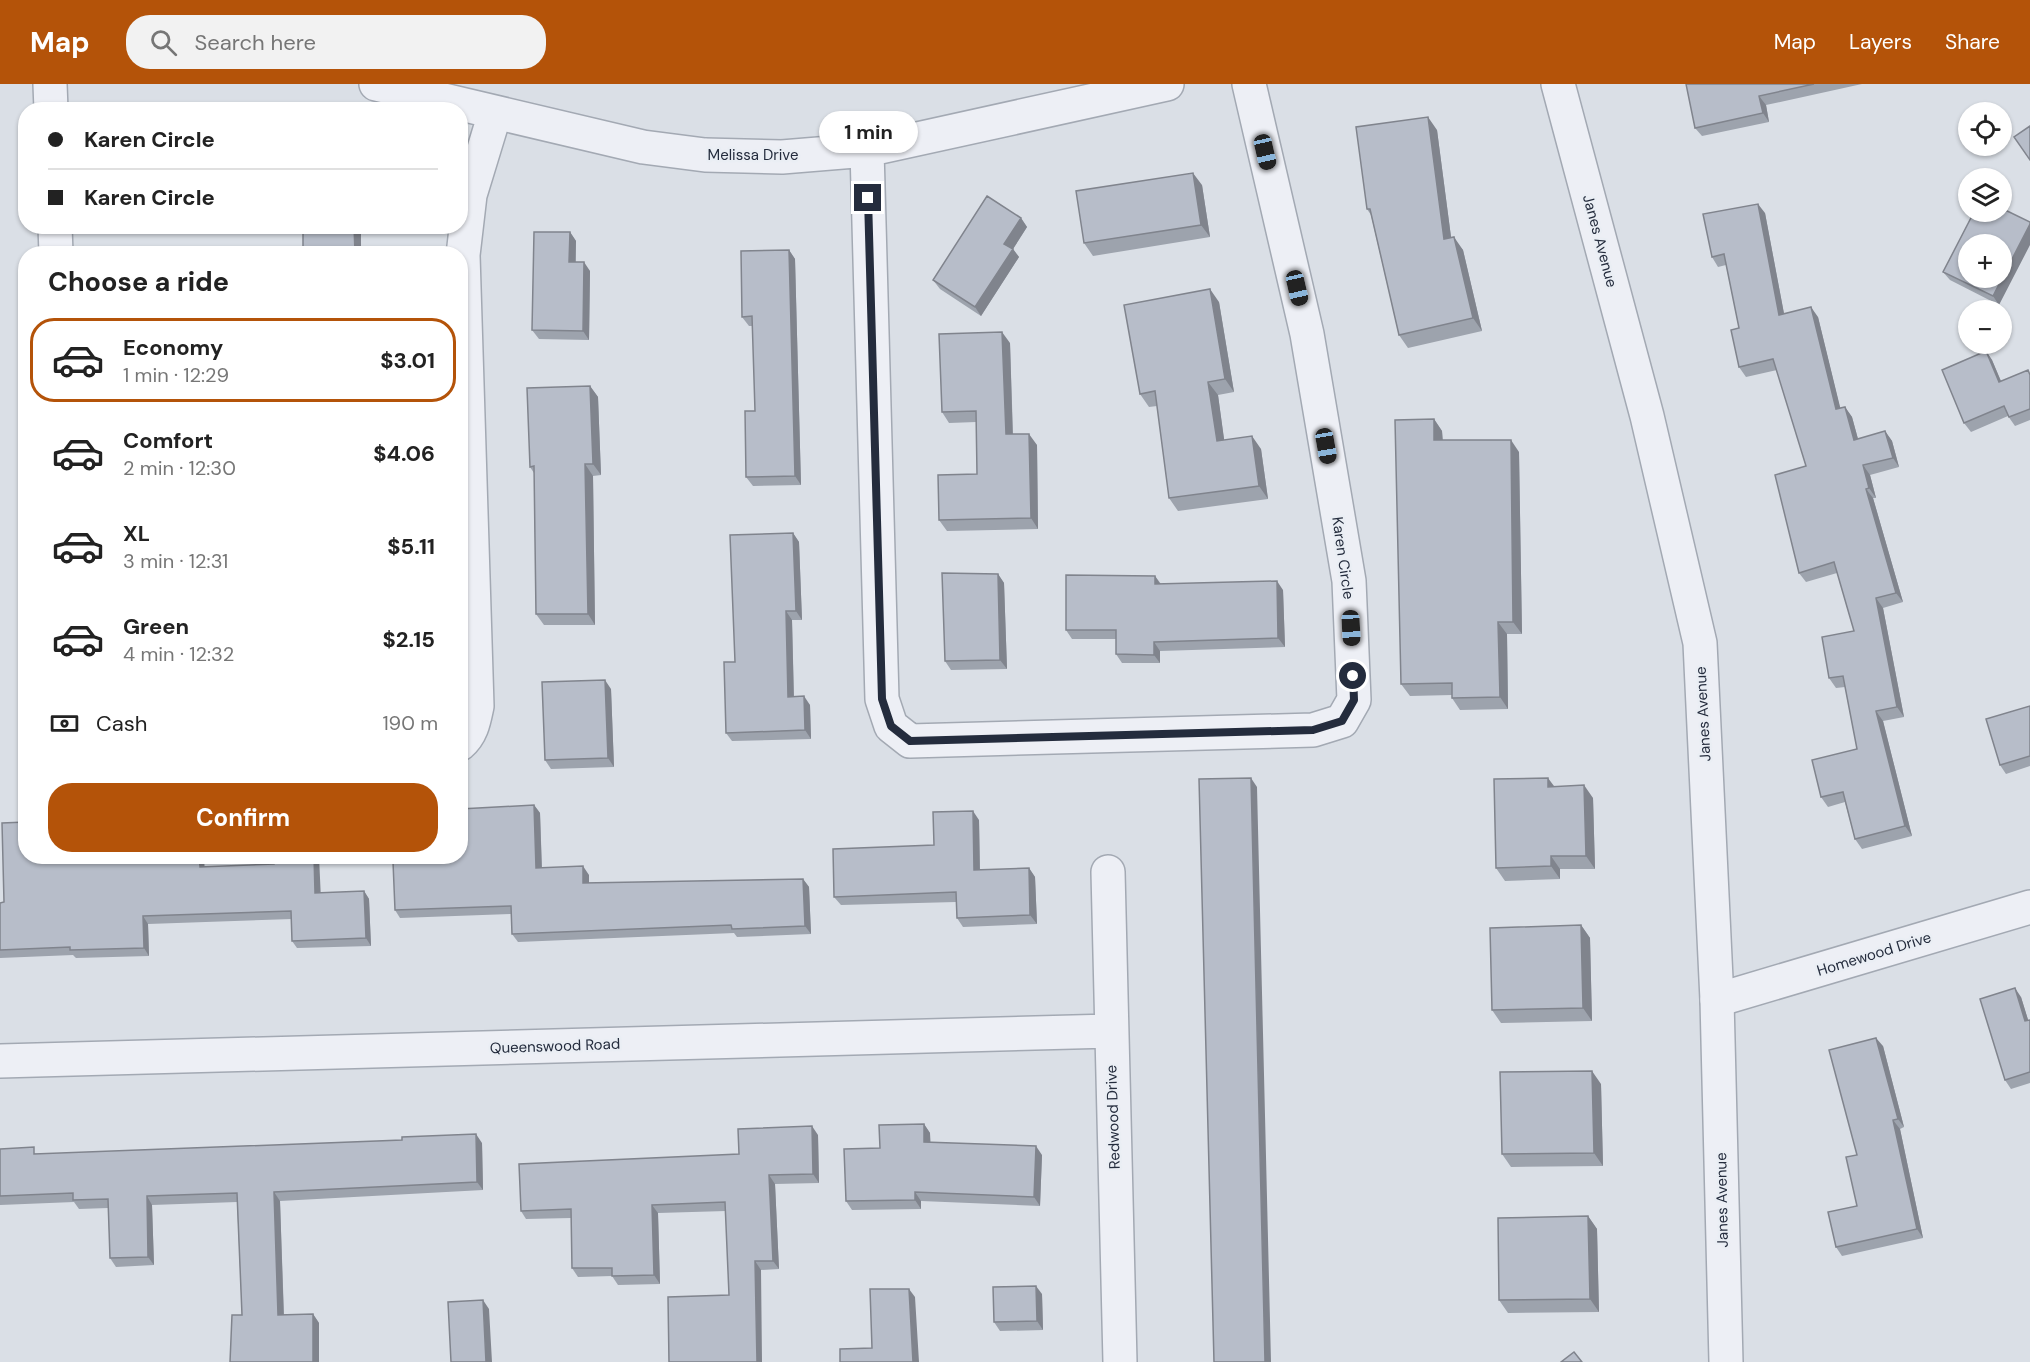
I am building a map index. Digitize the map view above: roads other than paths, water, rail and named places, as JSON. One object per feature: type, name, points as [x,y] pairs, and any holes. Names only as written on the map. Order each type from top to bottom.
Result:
[{"type":"street","points":[[50,84],[51,102]]},
{"type":"street","name":"Melissa Drive","points":[[376,84],[450,102]]},
{"type":"street","name":"Melissa Drive","points":[[468,106],[643,147],[705,155],[782,157],[867,150],[1167,84]]},
{"type":"street","name":"Karen Circle","points":[[867,150],[882,699],[891,726],[910,741],[1313,730],[1342,721],[1354,700],[1349,580],[1307,334],[1249,84]]},
{"type":"street","name":"Janes Avenue","points":[[1558,84],[1647,416],[1700,644],[1717,1000],[1726,1362]]},
{"type":"street","points":[[468,212],[470,195],[495,113]]},
{"type":"street","points":[[468,416],[477,706],[468,736]]},
{"type":"street","name":"Redwood Drive","points":[[1108,872],[1120,1362]]},
{"type":"street","name":"Homewood Drive","points":[[1717,1000],[2030,907]]},
{"type":"street","name":"Queenswood Road","points":[[0,1061],[1111,1031]]}]
